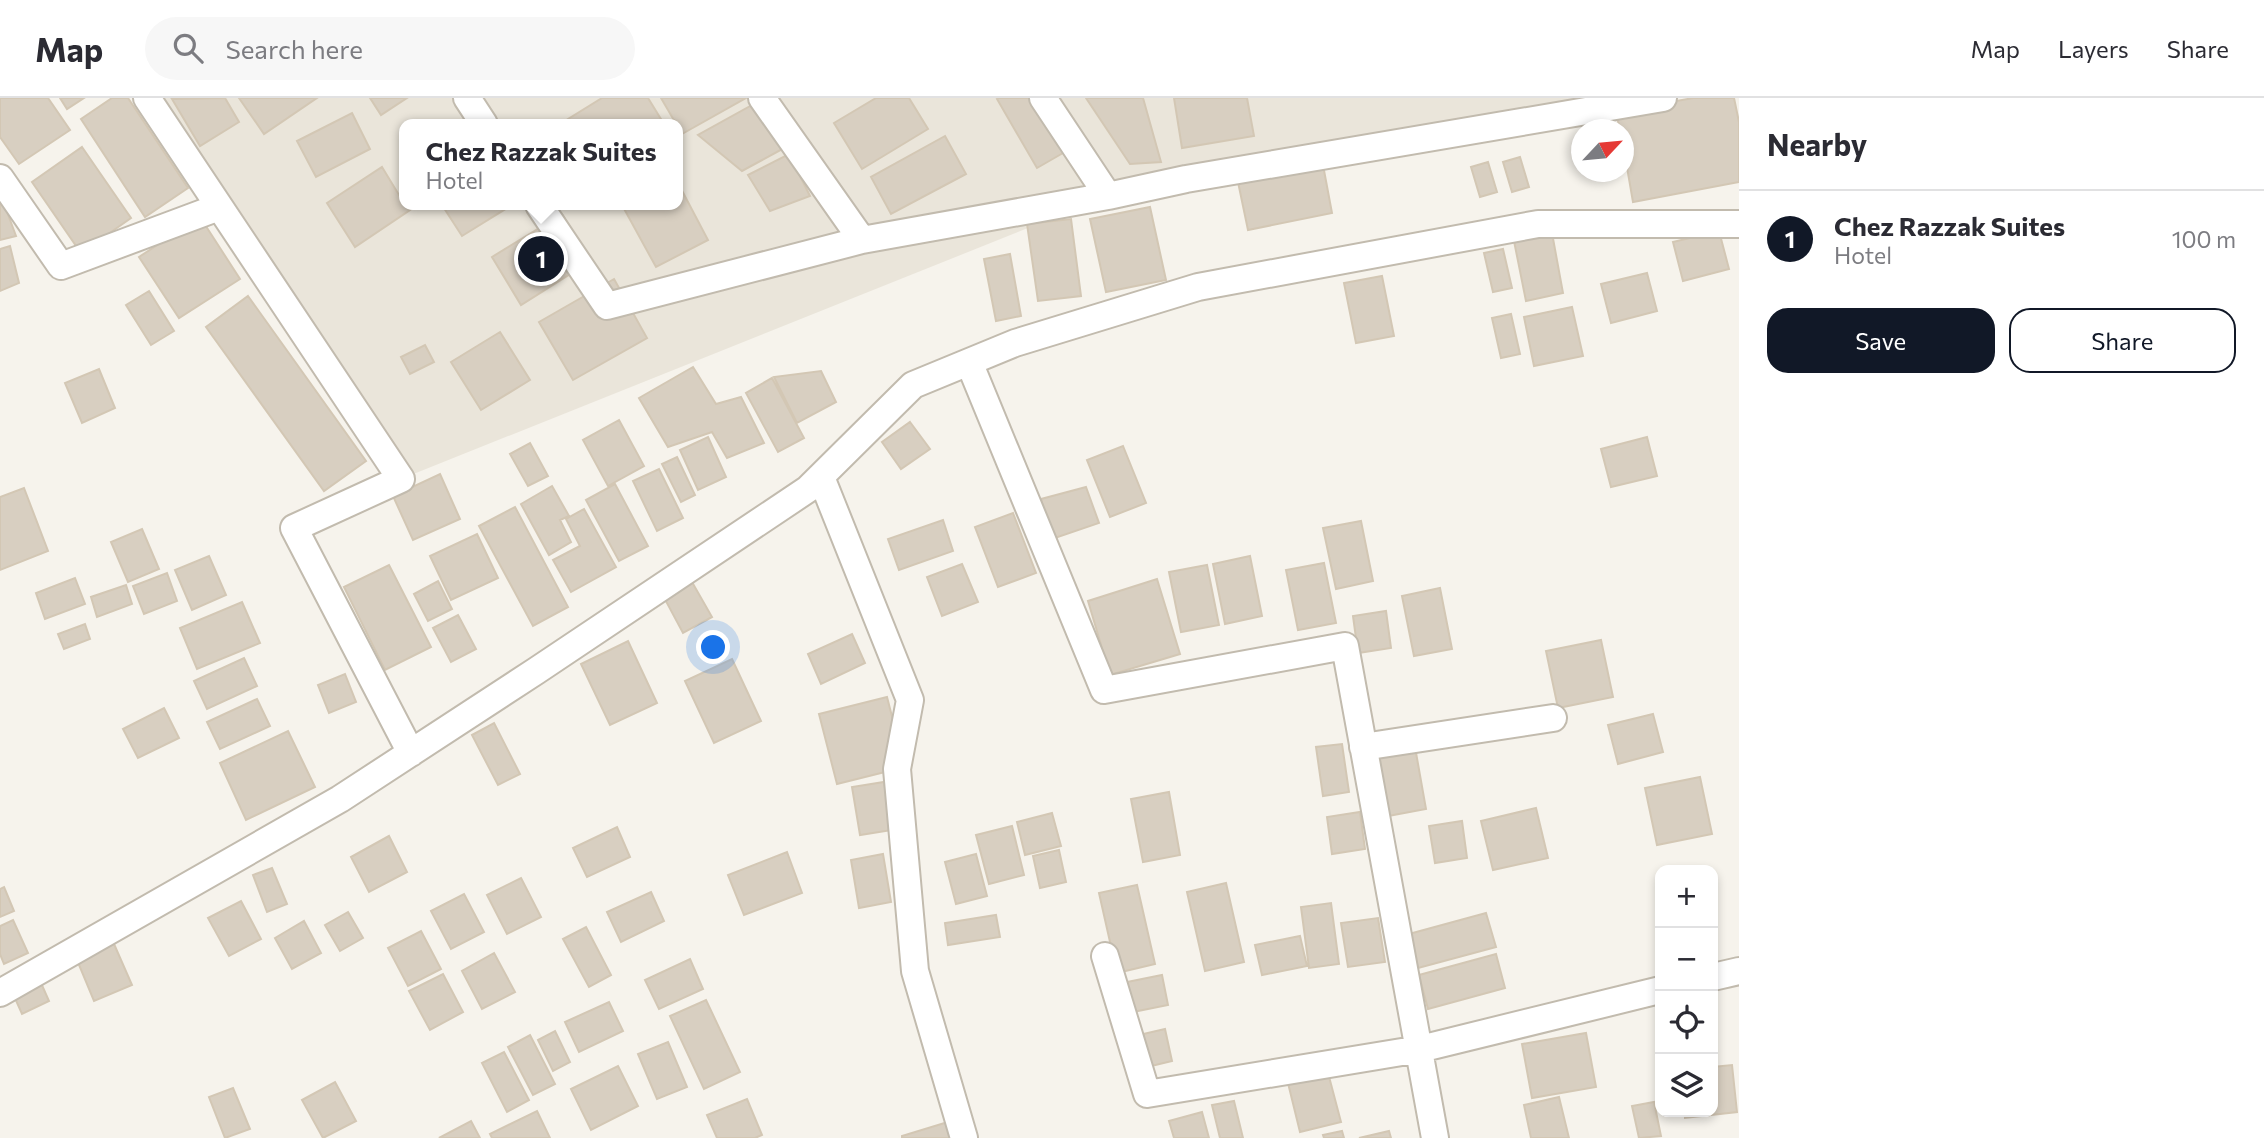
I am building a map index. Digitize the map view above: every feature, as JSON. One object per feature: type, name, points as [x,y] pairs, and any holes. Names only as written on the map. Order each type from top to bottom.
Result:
[{"type":"street","points":[[147,98],[401,479],[294,528],[411,753]]},
{"type":"street","points":[[467,98],[481,119]]},
{"type":"street","points":[[762,98],[862,240]]},
{"type":"street","points":[[1043,98],[1108,196]]},
{"type":"street","points":[[542,210],[607,306],[862,240],[1108,196],[1186,179],[1663,98]]},
{"type":"street","points":[[0,178],[61,266],[219,207]]},
{"type":"street","points":[[0,993],[340,799],[808,489],[913,385],[1015,343],[1198,287],[1538,224],[1739,224]]},
{"type":"street","points":[[969,362],[1104,690],[1345,646],[1435,1138]]},
{"type":"street","points":[[821,477],[910,700],[897,769],[915,971],[964,1138]]},
{"type":"street","points":[[1363,747],[1553,718]]},
{"type":"street","points":[[1105,956],[1147,1094],[1420,1049],[1656,991]]},
{"type":"street","points":[[1718,976],[1739,971]]},
{"type":"shaded area","points":[[147,98],[1667,98],[1108,196],[401,479]]},
{"type":"building","points":[[0,98],[48,98],[70,130],[19,164],[0,137]]},
{"type":"building","points":[[60,98],[84,98],[67,109]]},
{"type":"building","points":[[112,98],[128,98],[188,188],[145,217],[81,119]]},
{"type":"building","points":[[225,98],[239,122],[200,146],[172,99]]},
{"type":"building","points":[[239,98],[317,98],[264,134]]},
{"type":"building","points":[[370,98],[407,98],[381,115]]},
{"type":"building","points":[[602,98],[648,98],[661,119],[568,119]]},
{"type":"building","points":[[661,98],[746,98],[683,133],[683,119],[673,119]]},
{"type":"building","points":[[876,98],[909,98],[928,129],[862,169],[834,123]]},
{"type":"building","points":[[1040,98],[1070,149],[1037,168],[997,99]]},
{"type":"building","points":[[1086,98],[1143,98],[1161,162],[1130,164]]},
{"type":"building","points":[[1174,98],[1247,98],[1254,136],[1182,148]]},
{"type":"building","points":[[1693,98],[1734,98],[1739,122],[1739,182],[1633,202],[1630,182],[1634,182],[1634,119],[1618,119],[1616,112]]},
{"type":"building","points":[[761,100],[786,147],[742,171],[698,135]]},
{"type":"building","points":[[352,113],[370,149],[316,177],[297,141]]},
{"type":"building","points":[[945,136],[966,174],[891,214],[871,177]]},
{"type":"building","points":[[82,147],[131,218],[81,253],[32,182]]},
{"type":"building","points":[[789,154],[810,196],[770,211],[748,175]]},
{"type":"building","points":[[1520,157],[1529,187],[1512,192],[1503,162]]},
{"type":"building","points":[[1488,162],[1497,192],[1480,197],[1471,167]]},
{"type":"building","points":[[1323,165],[1332,213],[1248,230],[1238,182]]},
{"type":"building","points":[[382,167],[399,195],[399,210],[410,210],[355,247],[327,203]]},
{"type":"building","points":[[683,192],[708,240],[656,267],[625,210],[683,210]]},
{"type":"building","points":[[3,201],[16,236],[0,240],[0,202]]},
{"type":"building","points":[[1150,207],[1166,280],[1106,292],[1090,219]]},
{"type":"building","points":[[445,210],[504,210],[462,236]]},
{"type":"building","points":[[562,214],[591,261],[521,305],[492,257]]},
{"type":"building","points":[[200,217],[240,279],[179,318],[139,257]]},
{"type":"building","points":[[1071,219],[1081,296],[1038,301],[1027,224]]},
{"type":"building","points":[[1719,231],[1729,269],[1683,281],[1673,242]]},
{"type":"building","points":[[1552,233],[1563,293],[1526,301],[1514,241]]},
{"type":"building","points":[[10,246],[19,283],[0,291],[0,249]]},
{"type":"building","points":[[1503,249],[1512,288],[1493,292],[1484,253]]},
{"type":"building","points":[[1010,254],[1021,316],[996,321],[984,259]]},
{"type":"building","points":[[1647,273],[1657,311],[1611,323],[1601,284]]},
{"type":"building","points":[[1382,276],[1394,336],[1356,343],[1344,283]]},
{"type":"building","points":[[614,279],[647,338],[573,380],[539,322]]},
{"type":"building","points":[[149,291],[174,331],[151,345],[126,305]]},
{"type":"building","points":[[248,296],[366,461],[324,491],[206,327]]},
{"type":"building","points":[[1572,307],[1583,356],[1534,366],[1524,317]]},
{"type":"building","points":[[1511,314],[1520,354],[1501,358],[1492,318]]},
{"type":"building","points":[[500,332],[530,380],[481,410],[451,362]]},
{"type":"building","points":[[425,345],[434,362],[410,374],[401,357]]},
{"type":"building","points":[[693,367],[716,404],[741,397],[764,443],[727,458],[712,432],[668,447],[639,398]]},
{"type":"building","points":[[99,369],[115,408],[82,423],[65,383]]},
{"type":"building","points":[[821,371],[836,402],[797,423],[774,377]]},
{"type":"building","points":[[772,378],[804,438],[778,452],[746,393]]},
{"type":"building","points":[[619,420],[644,466],[608,486],[583,440]]},
{"type":"building","points":[[910,422],[930,449],[901,469],[882,442]]},
{"type":"building","points":[[708,437],[726,477],[698,490],[680,450]]},
{"type":"building","points":[[1647,437],[1657,476],[1611,487],[1601,449]]},
{"type":"building","points":[[530,443],[548,476],[528,486],[510,454]]},
{"type":"building","points":[[1123,446],[1146,503],[1110,517],[1087,460]]},
{"type":"building","points":[[677,457],[695,495],[681,502],[662,464]]},
{"type":"building","points":[[659,469],[683,518],[657,531],[633,481]]},
{"type":"building","points":[[440,474],[460,519],[413,540],[393,496]]},
{"type":"building","points":[[615,484],[648,546],[619,561],[586,500]]},
{"type":"building","points":[[552,486],[569,516],[560,520],[571,542],[549,555],[521,504]]},
{"type":"building","points":[[1086,487],[1099,523],[1052,539],[1041,499]]},
{"type":"building","points":[[24,488],[48,551],[0,570],[0,497]]},
{"type":"building","points":[[515,507],[568,607],[533,626],[479,526]]},
{"type":"building","points":[[584,509],[616,567],[571,592],[553,560],[580,546],[566,519]]},
{"type":"building","points":[[1013,513],[1036,573],[998,587],[975,527]]},
{"type":"building","points":[[943,520],[953,551],[899,570],[888,539]]},
{"type":"building","points":[[1361,521],[1373,581],[1336,589],[1323,528]]},
{"type":"building","points":[[142,529],[159,569],[128,582],[111,542]]},
{"type":"building","points":[[477,534],[498,578],[451,600],[430,556]]},
{"type":"building","points":[[209,556],[226,595],[192,610],[175,570]]},
{"type":"building","points":[[1250,556],[1262,616],[1225,624],[1213,564]]},
{"type":"building","points":[[1324,563],[1336,623],[1298,630],[1286,570]]},
{"type":"building","points":[[962,564],[978,602],[942,616],[927,577]]},
{"type":"building","points":[[389,565],[431,647],[385,670],[344,587]]},
{"type":"building","points":[[1207,565],[1219,625],[1181,632],[1169,572]]},
{"type":"building","points":[[167,573],[177,601],[144,614],[133,586]]},
{"type":"building","points":[[688,575],[712,617],[683,633],[660,590]]},
{"type":"building","points":[[75,578],[85,604],[45,619],[36,593]]},
{"type":"building","points":[[1157,579],[1180,654],[1110,675],[1088,601]]},
{"type":"building","points":[[438,581],[452,609],[428,621],[414,594]]},
{"type":"building","points":[[126,585],[132,604],[97,617],[91,597]]},
{"type":"building","points":[[1440,588],[1452,649],[1414,656],[1402,596]]},
{"type":"building","points":[[242,602],[260,643],[197,669],[180,628]]},
{"type":"building","points":[[1386,611],[1391,648],[1358,653],[1353,616]]},
{"type":"building","points":[[458,615],[476,649],[451,662],[433,628]]},
{"type":"building","points":[[85,624],[90,639],[64,649],[58,634]]},
{"type":"building","points":[[852,634],[865,663],[821,684],[808,654]]},
{"type":"building","points":[[1601,640],[1613,697],[1558,708],[1546,651]]},
{"type":"building","points":[[628,641],[657,703],[610,725],[581,664]]},
{"type":"building","points":[[244,658],[257,686],[207,709],[194,681]]},
{"type":"building","points":[[732,659],[761,721],[714,743],[685,681]]},
{"type":"building","points":[[345,674],[356,702],[329,713],[318,685]]},
{"type":"building","points":[[887,697],[905,767],[837,784],[819,714]]},
{"type":"building","points":[[257,699],[270,726],[220,749],[207,722]]},
{"type":"building","points":[[164,708],[179,738],[138,758],[123,729]]},
{"type":"building","points":[[1653,714],[1663,752],[1618,764],[1608,725]]},
{"type":"building","points":[[494,723],[520,774],[498,785],[472,735]]},
{"type":"building","points":[[288,731],[315,787],[246,820],[220,763]]},
{"type":"building","points":[[1342,744],[1349,792],[1323,796],[1316,747]]},
{"type":"building","points":[[1415,747],[1426,809],[1388,816],[1377,754]]},
{"type":"building","points":[[1700,777],[1712,834],[1657,845],[1645,788]]},
{"type":"building","points":[[884,782],[892,830],[860,835],[852,787]]},
{"type":"building","points":[[1169,792],[1180,855],[1143,862],[1131,799]]},
{"type":"building","points":[[1536,808],[1548,858],[1493,870],[1481,821]]},
{"type":"building","points":[[1360,812],[1365,849],[1332,854],[1327,817]]},
{"type":"building","points":[[1052,813],[1061,846],[1025,855],[1017,822]]},
{"type":"building","points":[[1462,821],[1467,858],[1435,863],[1429,826]]},
{"type":"building","points":[[1012,826],[1024,875],[989,884],[976,835]]},
{"type":"building","points":[[617,827],[630,857],[587,877],[573,848]]},
{"type":"building","points":[[389,836],[407,872],[369,892],[351,857]]},
{"type":"building","points":[[1059,850],[1066,882],[1040,888],[1033,856]]},
{"type":"building","points":[[787,852],[802,893],[744,915],[728,875]]},
{"type":"building","points":[[883,854],[891,902],[859,908],[851,860]]},
{"type":"building","points":[[976,854],[987,896],[956,904],[945,862]]},
{"type":"building","points":[[272,868],[287,904],[267,912],[253,875]]},
{"type":"building","points":[[521,878],[541,917],[507,934],[487,895]]},
{"type":"building","points":[[1226,883],[1244,962],[1205,971],[1187,892]]},
{"type":"building","points":[[1137,885],[1155,964],[1117,973],[1099,893]]},
{"type":"building","points":[[4,887],[14,911],[0,917],[0,889]]},
{"type":"building","points":[[651,892],[664,921],[621,942],[607,912]]},
{"type":"building","points":[[464,894],[484,932],[451,949],[431,911]]},
{"type":"building","points":[[241,901],[261,939],[229,956],[208,918]]},
{"type":"building","points":[[1331,903],[1339,964],[1309,968],[1301,907]]},
{"type":"building","points":[[348,912],[363,938],[340,951],[325,925]]},
{"type":"building","points":[[1486,913],[1496,947],[1418,968],[1409,934]]},
{"type":"building","points":[[996,915],[1000,937],[948,945],[945,923]]},
{"type":"building","points":[[1378,918],[1385,962],[1348,967],[1341,923]]},
{"type":"building","points":[[13,920],[28,953],[4,964],[0,954],[0,926]]},
{"type":"building","points":[[304,921],[321,953],[292,969],[275,938]]},
{"type":"building","points":[[586,927],[611,975],[589,987],[563,939]]},
{"type":"building","points":[[421,931],[441,969],[408,986],[388,948]]},
{"type":"building","points":[[1300,936],[1307,966],[1262,975],[1255,945]]},
{"type":"building","points":[[114,944],[132,985],[94,1001],[77,960]]},
{"type":"building","points":[[494,953],[515,992],[482,1009],[462,971]]},
{"type":"building","points":[[1496,954],[1505,988],[1428,1009],[1419,975]]},
{"type":"building","points":[[690,959],[703,989],[659,1009],[645,980]]},
{"type":"building","points":[[443,974],[463,1012],[430,1030],[409,991]]},
{"type":"building","points":[[1162,975],[1168,1005],[1123,1014],[1117,984]]},
{"type":"building","points":[[41,983],[49,1001],[22,1014],[14,996]]},
{"type":"building","points":[[706,1000],[740,1072],[704,1089],[670,1016]]},
{"type":"building","points":[[609,1002],[623,1031],[579,1052],[565,1022]]},
{"type":"building","points":[[1165,1029],[1172,1061],[1147,1067],[1139,1035]]},
{"type":"building","points":[[555,1031],[570,1062],[553,1071],[538,1040]]},
{"type":"building","points":[[1586,1033],[1596,1087],[1532,1098],[1522,1044]]},
{"type":"building","points":[[530,1035],[555,1084],[533,1095],[508,1047]]},
{"type":"building","points":[[668,1042],[687,1087],[657,1099],[638,1054]]},
{"type":"building","points":[[504,1052],[529,1100],[507,1112],[482,1063]]},
{"type":"building","points":[[1732,1065],[1737,1112],[1718,1114],[1718,1066]]},
{"type":"building","points":[[618,1066],[638,1106],[591,1130],[571,1089]]},
{"type":"building","points":[[1327,1069],[1341,1122],[1300,1132],[1287,1079]]},
{"type":"building","points":[[335,1082],[356,1121],[323,1138],[302,1100]]},
{"type":"building","points":[[233,1088],[250,1129],[225,1138],[209,1097]]},
{"type":"building","points":[[1559,1097],[1569,1138],[1531,1138],[1524,1105]]},
{"type":"building","points":[[747,1099],[762,1135],[755,1138],[717,1138],[707,1115]]},
{"type":"building","points":[[1234,1101],[1243,1138],[1220,1138],[1212,1105]]},
{"type":"building","points":[[1654,1102],[1661,1136],[1639,1138],[1632,1106]]},
{"type":"building","points":[[537,1111],[550,1138],[492,1138],[490,1134]]},
{"type":"building","points":[[1202,1112],[1209,1138],[1174,1138],[1169,1121]]},
{"type":"building","points":[[471,1121],[480,1138],[439,1138]]},
{"type":"building","points":[[951,1121],[956,1138],[902,1138],[902,1136]]},
{"type":"building","points":[[1342,1131],[1344,1138],[1324,1138],[1323,1135]]},
{"type":"building","points":[[1389,1131],[1391,1138],[1359,1138]]},
{"type":"place","name":"Chez Razzak Suites","points":[[541,259]]}]
